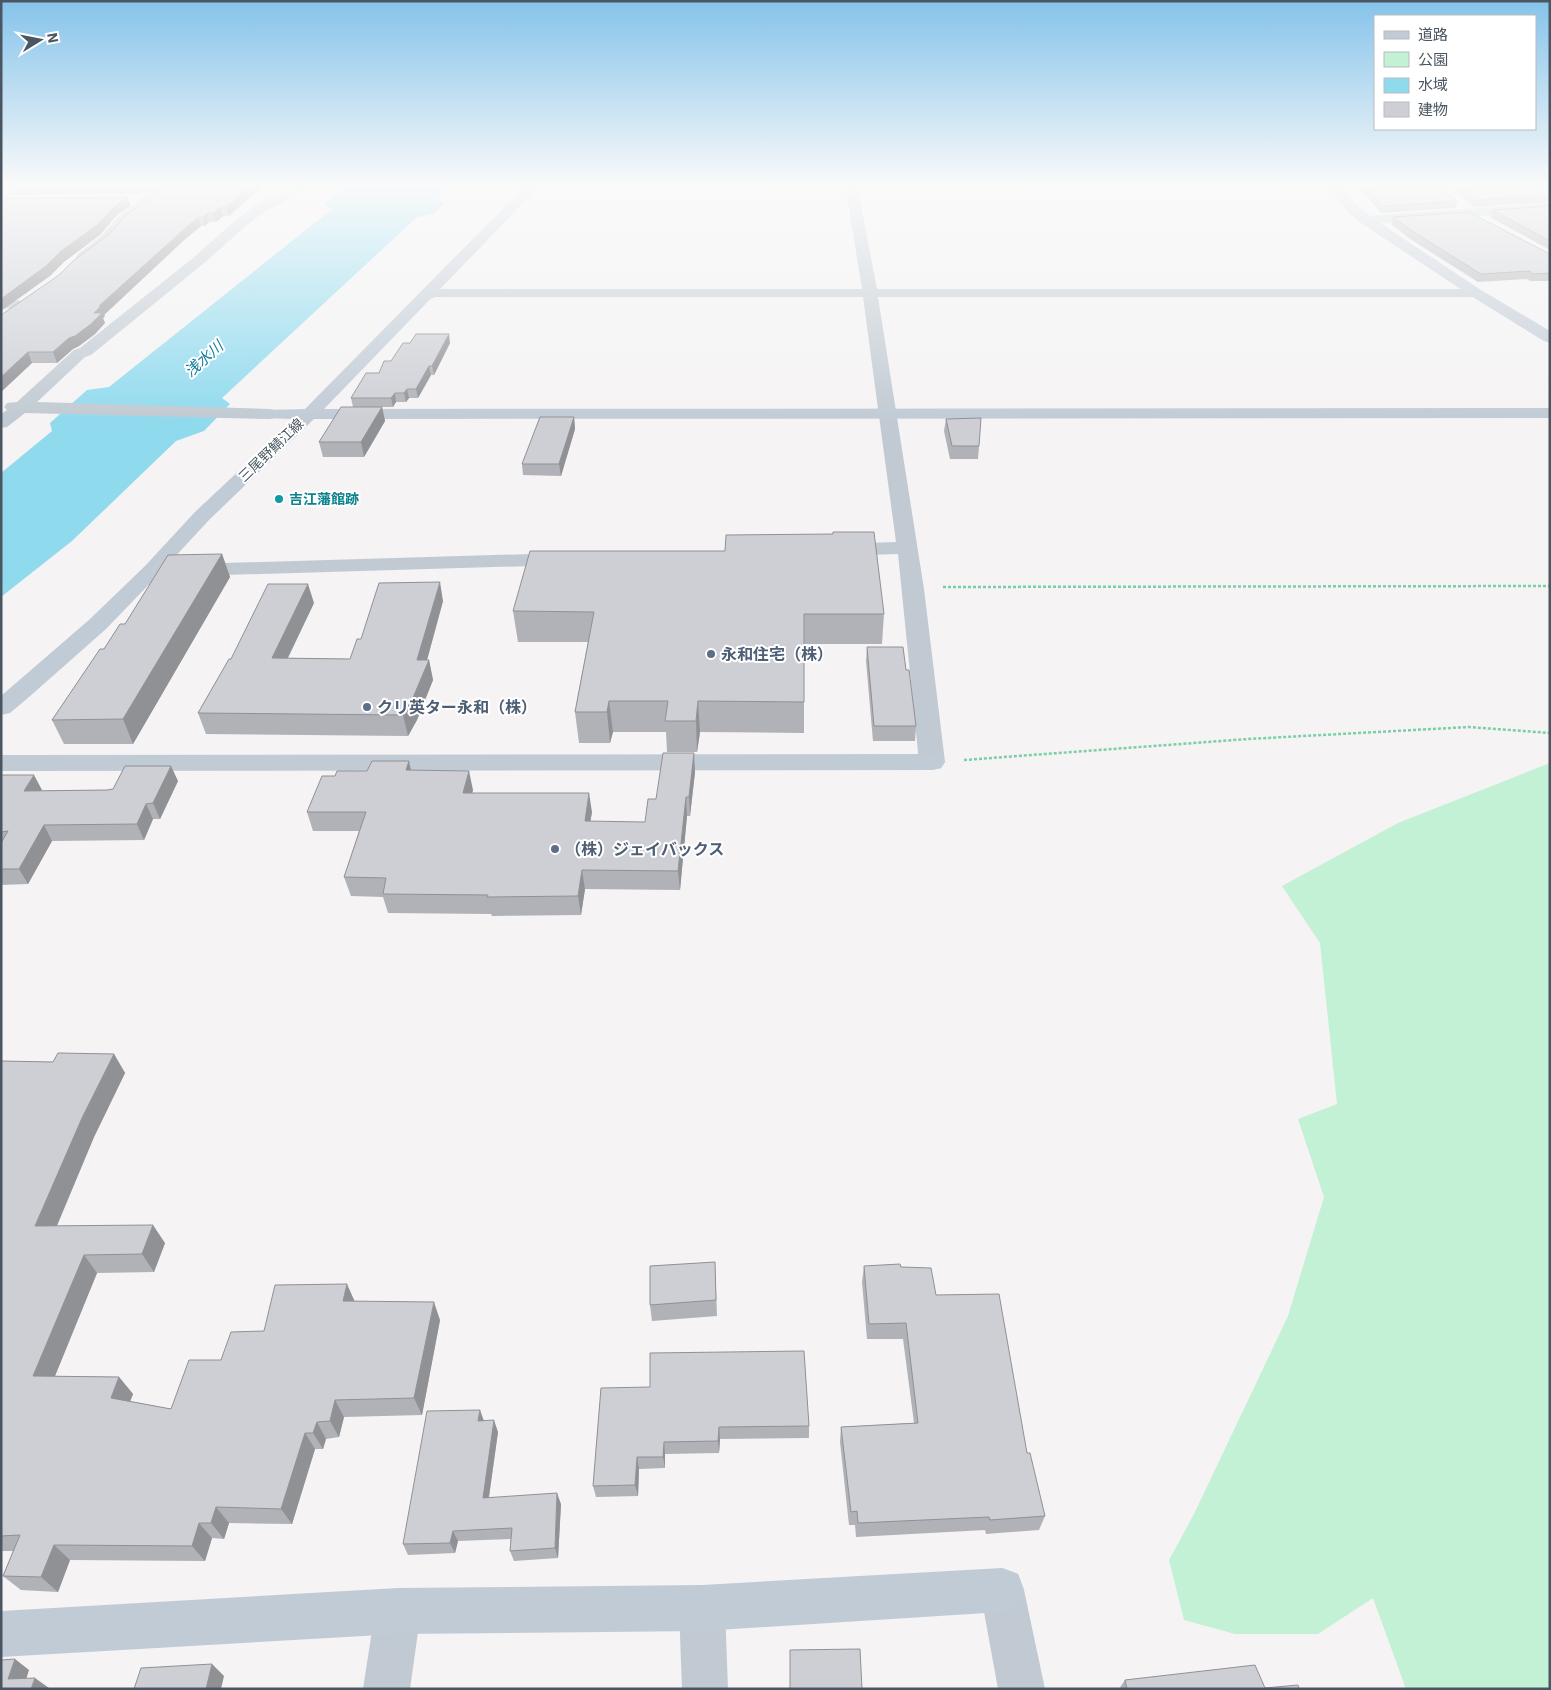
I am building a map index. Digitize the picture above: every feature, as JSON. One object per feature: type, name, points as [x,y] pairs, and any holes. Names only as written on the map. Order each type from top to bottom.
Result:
[{"type":"street","points":[[70,266],[74,263]]},
{"type":"street","points":[[1,423],[23,406],[80,353],[85,352],[125,322],[194,263]]},
{"type":"street","name":"三尾野鯖江線","points":[[1,708],[38,679],[150,571],[208,510],[308,415],[428,295],[457,263]]},
{"type":"street","points":[[1,763],[932,762],[913,587],[865,263]]},
{"type":"street","points":[[1431,263],[1550,338]]},
{"type":"street","points":[[428,295],[433,293],[1476,293]]},
{"type":"street","points":[[1,321],[35,295]]},
{"type":"street","points":[[1,304],[22,304]]},
{"type":"street","points":[[1,407],[23,406],[308,415],[1550,413]]},
{"type":"street","points":[[820,551],[907,548]]},
{"type":"street","points":[[150,571],[586,559]]},
{"type":"street","points":[[1,1634],[398,1611],[702,1608],[1002,1590]]},
{"type":"street","points":[[1002,1590],[1016,1689]]},
{"type":"street","points":[[1002,1590],[1022,1689]]},
{"type":"street","points":[[702,1608],[705,1689]]},
{"type":"street","points":[[386,1689],[398,1611]]},
{"type":"path","points":[[913,587],[1550,586]]},
{"type":"path","points":[[932,762],[1238,740],[1469,727],[1550,734]]},
{"type":"green space","points":[[1550,763],[1550,1689],[1406,1689],[1373,1598],[1318,1634],[1235,1634],[1184,1620],[1169,1560],[1194,1514],[1288,1316],[1324,1197],[1298,1119],[1337,1104],[1320,943],[1282,886],[1398,823]]},
{"type":"water","name":"浅水川","points":[[265,263],[368,263],[222,398],[230,404],[204,431],[176,441],[72,541],[1,597],[1,473],[52,431],[50,423],[87,390],[109,387]]},
{"type":"building","points":[[1,263],[49,263],[46,266],[1,299]]},
{"type":"building","points":[[71,263],[147,263],[99,306],[101,306],[94,313],[102,313],[91,324],[75,336],[69,338],[53,352],[28,352],[1,377],[1,315],[59,275]]},
{"type":"building","points":[[1463,263],[1550,263],[1550,273],[1533,274],[1530,271],[1481,274]]},
{"type":"building","points":[[416,334],[449,334],[432,366],[429,366],[416,389],[407,389],[404,393],[395,393],[391,398],[351,398],[366,373],[379,373],[384,361],[391,361],[403,343],[410,343]]},
{"type":"building","points":[[341,407],[382,407],[361,442],[319,442]]},
{"type":"building","points":[[540,417],[574,417],[559,464],[522,464]]},
{"type":"building","points":[[981,418],[979,446],[952,446],[946,419]]},
{"type":"building","points":[[833,532],[874,532],[884,614],[804,614],[804,702],[698,701],[696,721],[665,721],[668,701],[609,701],[607,712],[575,712],[594,612],[513,611],[530,551],[725,551],[726,535],[833,534]]},
{"type":"building","points":[[222,554],[123,719],[52,720],[100,649],[104,649],[120,624],[125,624],[168,555]]},
{"type":"building","points":[[440,582],[417,660],[429,660],[412,700],[403,715],[198,713],[229,659],[231,659],[268,584],[308,584],[272,658],[350,659],[357,639],[361,639],[379,583]]},
{"type":"building","points":[[867,647],[903,647],[906,670],[909,670],[916,726],[874,726]]},
{"type":"building","points":[[663,753],[694,753],[689,797],[686,797],[678,871],[582,870],[578,896],[487,897],[488,895],[383,894],[386,878],[344,877],[366,812],[307,812],[322,776],[335,776],[337,771],[367,771],[372,761],[409,761],[406,770],[469,771],[463,793],[589,793],[585,821],[645,822],[648,799],[656,799]]},
{"type":"building","points":[[125,766],[171,766],[153,803],[146,804],[137,824],[44,825],[19,869],[1,869],[1,843],[8,831],[1,832],[1,775],[34,775],[24,791],[107,790],[113,789]]},
{"type":"building","points":[[58,1053],[114,1054],[82,1118],[35,1226],[153,1225],[142,1254],[84,1255],[33,1376],[119,1377],[111,1398],[171,1409],[189,1360],[221,1360],[231,1332],[264,1331],[275,1285],[347,1284],[343,1301],[434,1302],[414,1398],[335,1400],[330,1421],[317,1422],[313,1433],[305,1433],[281,1509],[216,1507],[211,1523],[199,1523],[192,1546],[54,1545],[41,1577],[3,1576],[20,1535],[1,1536],[1,1061],[53,1062]]},
{"type":"building","points":[[715,1262],[716,1300],[650,1305],[650,1266]]},
{"type":"building","points":[[900,1264],[901,1267],[931,1268],[936,1295],[999,1294],[1027,1453],[1030,1453],[1045,1516],[990,1520],[989,1517],[858,1523],[857,1511],[851,1512],[841,1427],[918,1423],[906,1323],[869,1324],[864,1266]]},
{"type":"building","points":[[804,1351],[809,1426],[719,1427],[718,1441],[664,1442],[663,1457],[637,1457],[635,1485],[593,1486],[601,1388],[650,1387],[650,1353]]},
{"type":"building","points":[[480,1410],[478,1421],[494,1420],[483,1498],[557,1493],[555,1548],[510,1551],[512,1528],[453,1531],[450,1543],[403,1544],[427,1411]]},
{"type":"building","points":[[860,1649],[862,1689],[790,1689],[790,1650]]},
{"type":"building","points":[[15,1659],[8,1679],[35,1678],[31,1689],[1,1689],[1,1660]]},
{"type":"building","points":[[212,1664],[206,1689],[134,1689],[141,1668]]},
{"type":"building","points":[[1255,1665],[1265,1688],[1298,1685],[1299,1689],[1127,1689],[1125,1680]]},
{"type":"place","name":"吉江藩館跡","points":[[279,499]]},
{"type":"place","name":"永和住宅（株）","points":[[711,654]]},
{"type":"place","name":"クリ英ター永和（株）","points":[[367,707]]},
{"type":"place","name":"（株）ジェイバックス","points":[[555,849]]}]
